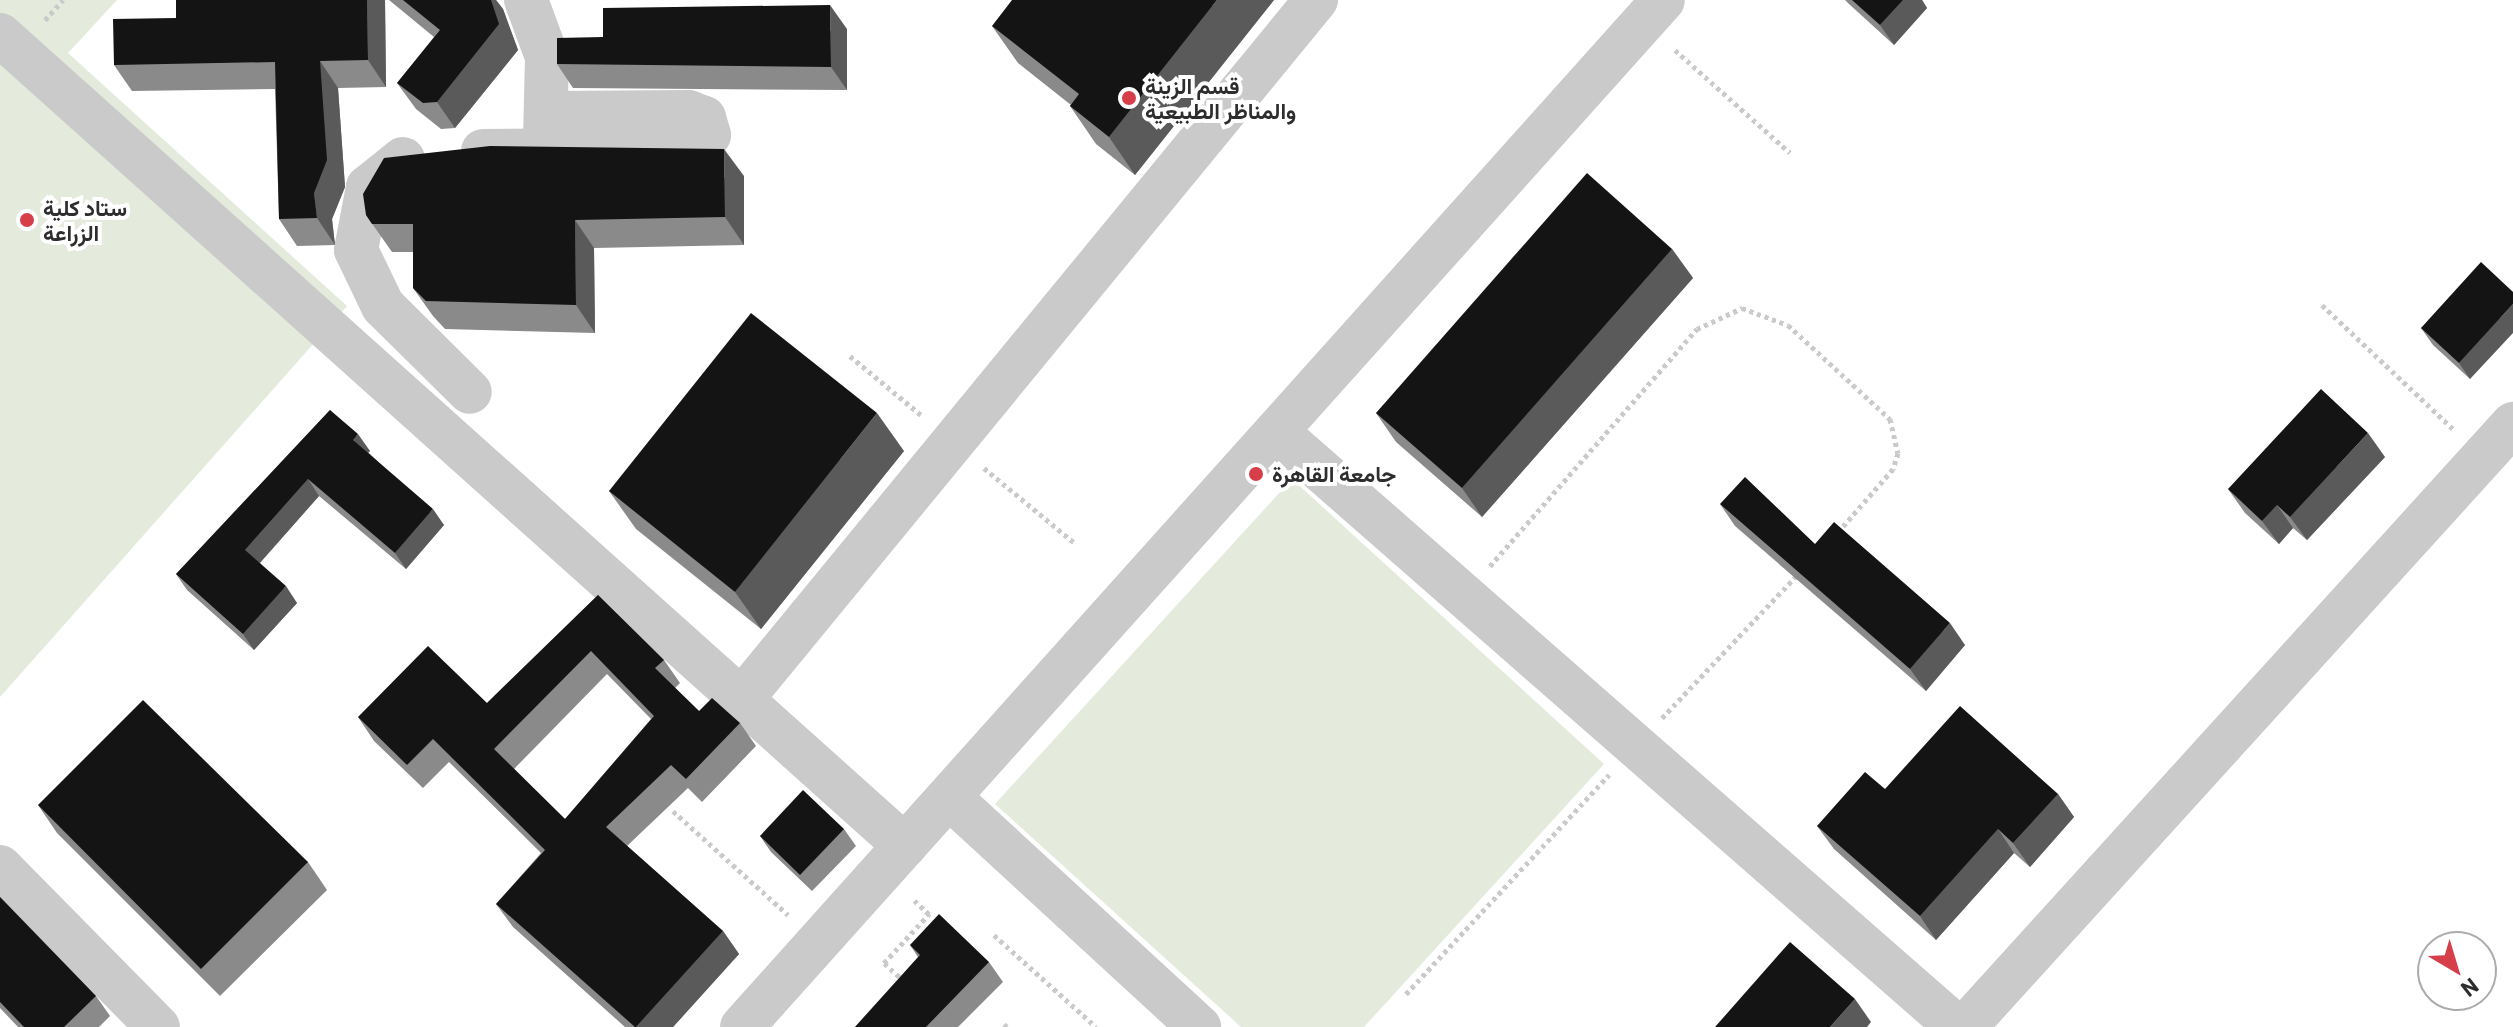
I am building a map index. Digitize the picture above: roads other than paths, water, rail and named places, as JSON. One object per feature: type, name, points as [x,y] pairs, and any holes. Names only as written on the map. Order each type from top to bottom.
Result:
[{"type":"street","points":[[526,0],[547,57],[546,130]]},
{"type":"street","points":[[741,700],[1316,0]]},
{"type":"street","points":[[742,1027],[1654,7]]},
{"type":"street","points":[[0,35],[741,700],[894,858]]},
{"type":"street","points":[[470,392],[365,280],[357,217],[376,177],[407,157],[546,130],[673,131]]},
{"type":"street","points":[[1965,1027],[2513,424]]},
{"type":"street","points":[[1277,432],[1957,1027]]},
{"type":"street","points":[[949,797],[1199,1027]]},
{"type":"street","points":[[0,867],[158,1027]]},
{"type":"place","name":"قسم الزينة والمناظر الطبيعية","points":[[1129,98]]},
{"type":"place","name":"ستاد كلية الزراعة","points":[[27,220]]},
{"type":"place","name":"جامعة القاهرة","points":[[1256,474]]}]
